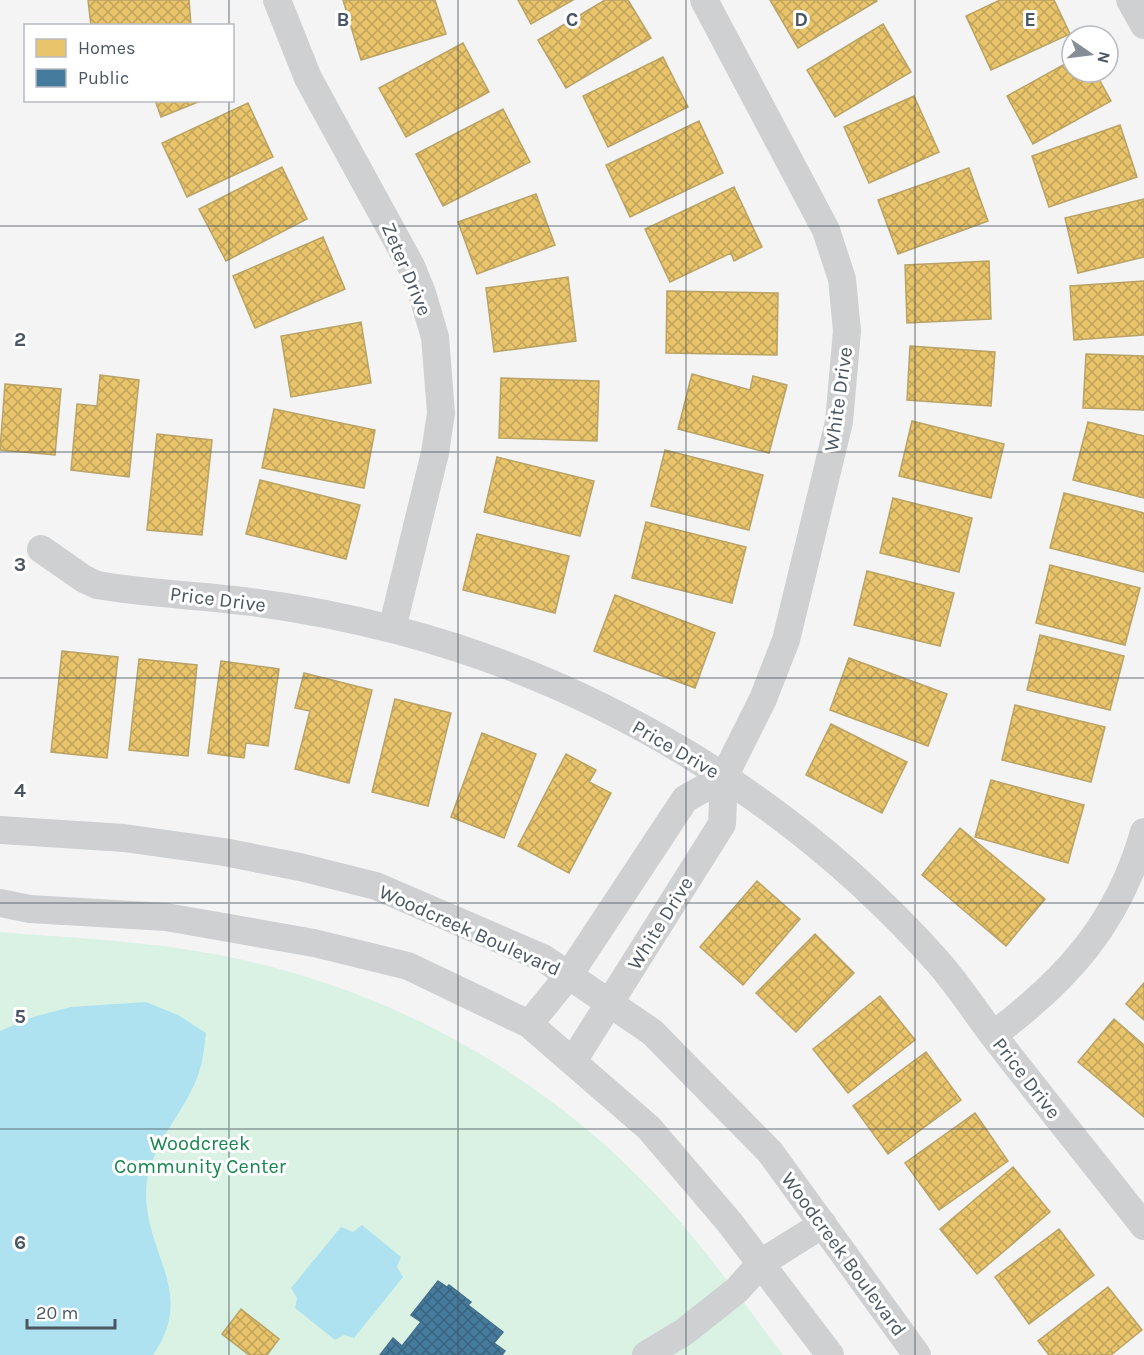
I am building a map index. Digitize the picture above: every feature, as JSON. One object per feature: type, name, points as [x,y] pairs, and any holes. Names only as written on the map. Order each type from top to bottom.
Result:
[{"type":"street","name":"Zeter Drive","points":[[277,0],[308,78],[411,266],[422,292],[435,337],[440,390],[439,432],[392,629]]},
{"type":"street","name":"White Drive","points":[[573,1062],[722,824],[724,777],[763,699],[786,640],[839,422],[847,331],[842,279],[826,230],[704,0]]},
{"type":"street","points":[[1130,0],[1144,25]]},
{"type":"street","name":"Price Drive","points":[[41,549],[84,579],[97,585],[251,602],[392,629],[477,653],[556,686],[634,723],[724,777],[799,831],[880,902],[938,962],[1144,1226]]},
{"type":"street","points":[[529,1024],[569,975],[685,799],[724,777]]},
{"type":"street","name":"Woodcreek Boulevard","points":[[0,830],[124,838],[224,852],[376,886],[533,954],[569,975],[652,1032],[770,1152],[917,1355]]},
{"type":"street","points":[[993,1035],[1035,1004],[1084,952],[1122,893],[1136,862],[1144,832]]},
{"type":"street","points":[[0,903],[30,909],[166,917],[314,943],[408,966],[529,1024],[649,1128],[730,1223],[830,1355]]},
{"type":"street","points":[[646,1355],[701,1318],[737,1290],[761,1263],[823,1224]]},
{"type":"green space","name":"Woodcreek Community Center","points":[[0,932],[165,946],[281,969],[341,988],[401,1012],[458,1041],[512,1074],[564,1111],[613,1152],[658,1197],[691,1235],[783,1355],[0,1355]]},
{"type":"water","points":[[146,1002],[178,1015],[206,1033],[197,1078],[158,1148],[148,1178],[146,1194],[148,1217],[170,1294],[170,1313],[165,1333],[153,1355],[0,1355],[0,1031],[33,1017],[71,1007]]},
{"type":"water","points":[[362,1225],[401,1257],[397,1267],[403,1277],[354,1338],[344,1335],[335,1340],[295,1308],[297,1298],[291,1288],[341,1227],[353,1232]]},
{"type":"building: Homes","points":[[88,0],[189,0],[191,24],[91,24]]},
{"type":"building: Homes","points":[[343,0],[435,0],[446,34],[361,60]]},
{"type":"building: Homes","points":[[518,0],[573,0],[531,24]]},
{"type":"building: Homes","points":[[605,0],[628,0],[651,38],[566,88],[538,40]]},
{"type":"building: Homes","points":[[770,0],[876,0],[877,1],[798,48]]},
{"type":"building: Homes","points":[[1000,0],[1054,0],[1065,24],[1060,24],[1060,39],[991,70],[966,16]]},
{"type":"building: Homes","points":[[883,24],[911,72],[835,117],[807,70]]},
{"type":"building: Homes","points":[[463,43],[489,92],[406,137],[379,88]]},
{"type":"building: Homes","points":[[663,57],[688,107],[608,147],[583,96]]},
{"type":"building: Homes","points":[[1060,67],[1060,84],[1102,84],[1111,101],[1033,144],[1007,96]]},
{"type":"building: Homes","points":[[914,96],[939,152],[869,183],[844,127]]},
{"type":"building: Homes","points":[[156,102],[198,102],[161,117]]},
{"type":"building: Homes","points":[[248,103],[273,157],[187,197],[162,143]]},
{"type":"building: Homes","points":[[503,109],[530,162],[443,206],[416,154]]},
{"type":"building: Homes","points":[[699,121],[723,173],[630,217],[606,165]]},
{"type":"building: Homes","points":[[1120,125],[1137,177],[1049,207],[1032,156]]},
{"type":"building: Homes","points":[[282,167],[307,219],[226,261],[199,209]]},
{"type":"building: Homes","points":[[969,168],[988,221],[898,254],[878,200]]},
{"type":"building: Homes","points":[[734,187],[762,247],[734,261],[731,253],[670,282],[645,229]]},
{"type":"building: Homes","points":[[536,194],[555,245],[477,274],[458,222]]},
{"type":"building: Homes","points":[[1144,199],[1144,257],[1078,273],[1065,218]]},
{"type":"building: Homes","points":[[323,237],[345,289],[255,328],[233,276]]},
{"type":"building: Homes","points":[[989,261],[991,319],[907,323],[905,265]]},
{"type":"building: Homes","points":[[568,277],[576,341],[494,352],[486,288]]},
{"type":"building: Homes","points":[[1144,281],[1144,335],[1074,340],[1070,286]]},
{"type":"building: Homes","points":[[667,291],[778,293],[777,355],[666,353]]},
{"type":"building: Homes","points":[[361,322],[371,383],[291,397],[281,336]]},
{"type":"building: Homes","points":[[910,346],[995,352],[991,406],[907,400]]},
{"type":"building: Homes","points":[[1086,354],[1144,356],[1144,410],[1083,408]]},
{"type":"building: Homes","points":[[692,374],[750,390],[753,376],[787,385],[769,453],[678,429]]},
{"type":"building: Homes","points":[[100,375],[139,380],[129,477],[71,470],[77,404],[97,406]]},
{"type":"building: Homes","points":[[501,378],[599,381],[597,441],[499,438]]},
{"type":"building: Homes","points":[[5,384],[61,389],[55,455],[0,450]]},
{"type":"building: Homes","points":[[274,409],[375,430],[364,488],[262,468]]},
{"type":"building: Homes","points":[[912,421],[1004,444],[991,498],[899,476]]},
{"type":"building: Homes","points":[[1088,422],[1144,436],[1144,498],[1073,480]]},
{"type":"building: Homes","points":[[157,434],[212,440],[202,535],[147,530]]},
{"type":"building: Homes","points":[[665,450],[763,475],[749,530],[651,506]]},
{"type":"building: Homes","points":[[497,457],[594,481],[580,536],[484,512]]},
{"type":"building: Homes","points":[[260,480],[360,505],[346,559],[246,534]]},
{"type":"building: Homes","points":[[1064,493],[1144,513],[1144,572],[1050,548]]},
{"type":"building: Homes","points":[[893,498],[972,518],[959,572],[880,553]]},
{"type":"building: Homes","points":[[646,522],[746,547],[732,603],[632,578]]},
{"type":"building: Homes","points":[[477,534],[569,556],[555,613],[463,590]]},
{"type":"building: Homes","points":[[1050,565],[1140,588],[1125,645],[1036,623]]},
{"type":"building: Homes","points":[[867,571],[954,593],[940,646],[854,625]]},
{"type":"building: Homes","points":[[615,595],[715,633],[695,688],[594,651]]},
{"type":"building: Homes","points":[[1040,635],[1124,656],[1110,710],[1027,690]]},
{"type":"building: Homes","points":[[62,651],[118,657],[107,758],[51,752]]},
{"type":"building: Homes","points":[[849,658],[947,694],[928,746],[830,710]]},
{"type":"building: Homes","points":[[139,659],[197,665],[188,756],[129,750]]},
{"type":"building: Homes","points":[[221,661],[279,669],[268,746],[246,743],[244,758],[208,753]]},
{"type":"building: Homes","points":[[304,673],[372,690],[349,783],[295,769],[310,711],[295,708]]},
{"type":"building: Homes","points":[[395,699],[451,713],[428,806],[372,792]]},
{"type":"building: Homes","points":[[1015,705],[1105,727],[1091,782],[1002,760]]},
{"type":"building: Homes","points":[[831,724],[907,762],[882,813],[806,775]]},
{"type":"building: Homes","points":[[482,733],[536,754],[504,838],[451,817]]},
{"type":"building: Homes","points":[[566,754],[596,770],[589,782],[611,793],[569,873],[518,846]]},
{"type":"building: Homes","points":[[991,780],[1084,805],[1068,863],[975,837]]},
{"type":"building: Homes","points":[[960,828],[1045,899],[1006,946],[922,875]]},
{"type":"building: Homes","points":[[757,881],[800,919],[743,985],[700,947]]},
{"type":"building: Homes","points":[[815,934],[854,973],[796,1032],[756,993]]},
{"type":"building: Homes","points":[[1144,983],[1144,1020],[1126,1004]]},
{"type":"building: Homes","points":[[880,996],[915,1040],[848,1093],[813,1049]]},
{"type":"building: Homes","points":[[1114,1019],[1144,1045],[1144,1117],[1078,1062]]},
{"type":"building: Homes","points":[[926,1052],[961,1100],[888,1154],[853,1106]]},
{"type":"building: Homes","points":[[975,1113],[1008,1161],[939,1210],[905,1163]]},
{"type":"building: Homes","points":[[1013,1167],[1050,1212],[977,1274],[940,1229]]},
{"type":"building: Homes","points":[[1059,1229],[1094,1275],[1029,1324],[995,1277]]},
{"type":"building: Homes","points":[[1108,1287],[1142,1330],[1111,1355],[1049,1355],[1038,1341]]},
{"type":"building: Homes","points":[[241,1309],[279,1339],[267,1355],[249,1355],[222,1334]]},
{"type":"building: Public","points":[[438,1281],[447,1287],[449,1285],[471,1302],[468,1305],[503,1332],[494,1343],[505,1351],[502,1355],[380,1355],[393,1338],[402,1346],[421,1322],[411,1315]]}]
